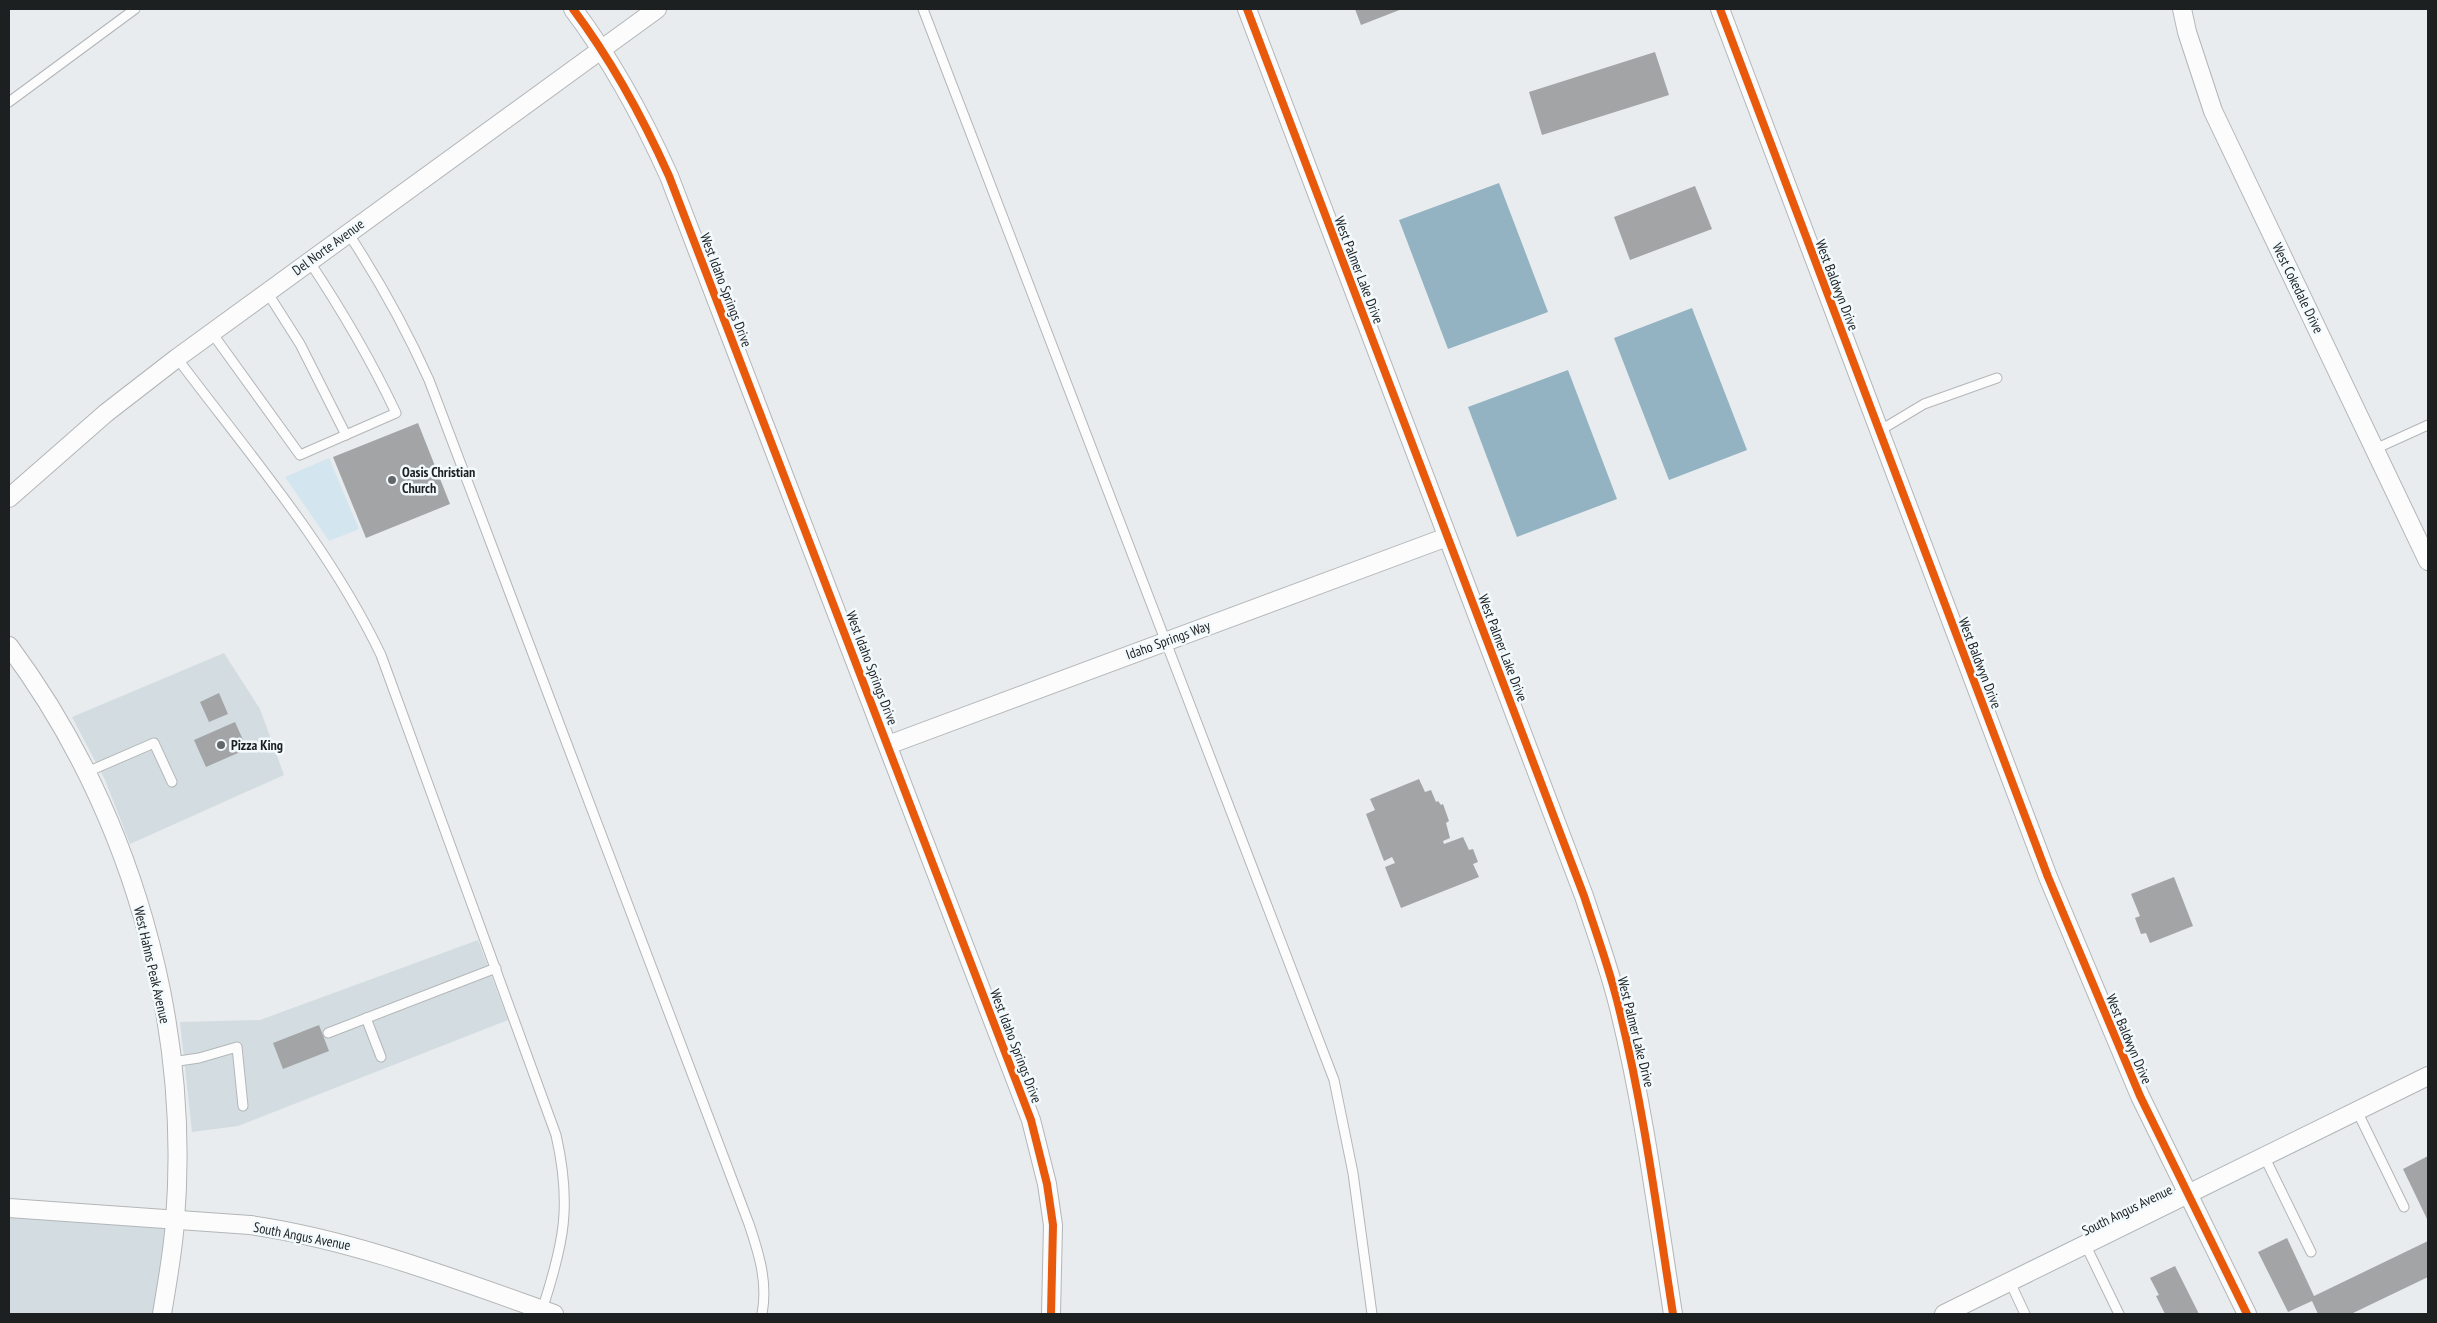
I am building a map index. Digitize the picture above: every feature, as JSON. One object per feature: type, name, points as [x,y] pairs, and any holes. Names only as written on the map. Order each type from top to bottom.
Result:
[{"type":"street","name":"West Idaho Springs Drive","points":[[573,9],[602,48],[650,133],[669,176],[1027,1111],[1048,1184],[1053,1225],[1051,1314]]},
{"type":"street","name":"Del Norte Avenue","points":[[9,498],[106,413],[177,358],[658,9]]},
{"type":"street","name":"West Palmer Lake Drive","points":[[1247,9],[1584,896],[1619,1006],[1640,1100],[1673,1314]]},
{"type":"street","name":"West Baldwyn Drive","points":[[1720,9],[2048,878],[2140,1096],[2186,1194],[2247,1314]]},
{"type":"street","name":"West Cokedale Drive","points":[[2182,9],[2187,32],[2213,111],[2428,561]]},
{"type":"street","name":"Idaho Springs Way","points":[[888,745],[1448,537]]},
{"type":"street","name":"West Hahns Peak Avenue","points":[[9,646],[50,706],[87,772],[118,842],[148,935],[160,984],[172,1062],[176,1118],[176,1221],[162,1314]]},
{"type":"street","name":"South Angus Avenue","points":[[1944,1314],[2428,1076]]},
{"type":"street","name":"South Angus Avenue","points":[[9,1208],[250,1225],[329,1239],[548,1312]]},
{"type":"lane","points":[[9,102],[135,9]]},
{"type":"lane","points":[[923,9],[1334,1080],[1353,1173],[1372,1314]]},
{"type":"lane","points":[[348,233],[374,272],[414,347],[429,380],[750,1224],[764,1277],[762,1314]]},
{"type":"lane","points":[[212,333],[300,455],[396,413],[370,358],[347,318],[309,261]]},
{"type":"lane","points":[[267,292],[300,344],[346,435]]},
{"type":"lane","points":[[177,358],[331,564],[362,615],[381,655],[556,1135],[564,1168],[565,1200],[563,1235],[548,1312]]},
{"type":"lane","points":[[1879,431],[1924,404],[1997,378]]},
{"type":"lane","points":[[2375,449],[2428,425]]},
{"type":"lane","points":[[87,772],[154,743],[172,782]]},
{"type":"lane","points":[[328,1033],[496,968]]},
{"type":"lane","points":[[366,1018],[381,1057]]},
{"type":"lane","points":[[172,1062],[199,1058],[237,1047],[243,1106]]},
{"type":"lane","points":[[2357,1111],[2404,1207]]},
{"type":"lane","points":[[2264,1156],[2311,1252]]},
{"type":"lane","points":[[2086,1244],[2119,1314]]},
{"type":"lane","points":[[2010,1282],[2026,1314]]},
{"type":"shaded area","points":[[1499,183],[1548,312],[1448,349],[1399,220]]},
{"type":"shaded area","points":[[1692,308],[1747,450],[1669,480],[1614,338]]},
{"type":"shaded area","points":[[1568,370],[1617,499],[1517,537],[1468,407]]},
{"type":"shaded area","points":[[329,458],[359,529],[329,541],[285,477]]},
{"type":"shaded area","points":[[224,653],[260,709],[284,775],[130,844],[105,780],[72,717]]},
{"type":"shaded area","points":[[478,940],[508,1020],[238,1126],[192,1132],[180,1022],[260,1020]]},
{"type":"shaded area","points":[[9,1208],[175,1221],[162,1314],[9,1314]]},
{"type":"building","points":[[1355,9],[1402,9],[1361,25]]},
{"type":"building","points":[[1655,52],[1669,95],[1542,135],[1529,92]]},
{"type":"building","points":[[1695,186],[1712,229],[1630,260],[1614,217]]},
{"type":"building","name":"Oasis Christian Church","points":[[418,423],[450,504],[366,538],[333,457]]},
{"type":"building","points":[[219,693],[228,714],[209,722],[200,702]]},
{"type":"building","name":"Pizza King","points":[[235,722],[247,749],[206,767],[194,740]]},
{"type":"building","points":[[1419,779],[1425,792],[1431,790],[1436,802],[1438,801],[1441,805],[1443,804],[1449,821],[1446,823],[1450,838],[1443,841],[1444,844],[1463,837],[1469,850],[1473,849],[1478,862],[1473,864],[1479,877],[1401,908],[1385,867],[1395,863],[1392,857],[1384,861],[1366,814],[1375,810],[1370,799]]},
{"type":"building","points":[[2174,877],[2193,926],[2150,943],[2146,933],[2141,934],[2135,918],[2140,916],[2131,894]]},
{"type":"building","points":[[319,1025],[329,1051],[283,1069],[273,1043]]},
{"type":"building","points":[[2428,1156],[2428,1221],[2403,1169]]},
{"type":"building","points":[[2287,1238],[2314,1296],[2428,1241],[2428,1277],[2351,1314],[2318,1314],[2312,1301],[2288,1312],[2258,1252]]},
{"type":"building","points":[[2175,1266],[2199,1314],[2165,1314],[2156,1296],[2159,1295],[2150,1278]]},
{"type":"cycle path","points":[[573,9],[601,49],[626,90],[669,176],[1031,1120],[1047,1184],[1053,1225],[1051,1314]]},
{"type":"cycle path","points":[[1247,9],[1584,896],[1603,952],[1619,1008],[1636,1084],[1673,1314]]},
{"type":"cycle path","points":[[1720,9],[2048,877],[2140,1096],[2247,1314]]},
{"type":"place","name":"Oasis Christian Church","points":[[392,480]]},
{"type":"place","name":"Pizza King","points":[[221,745]]}]
